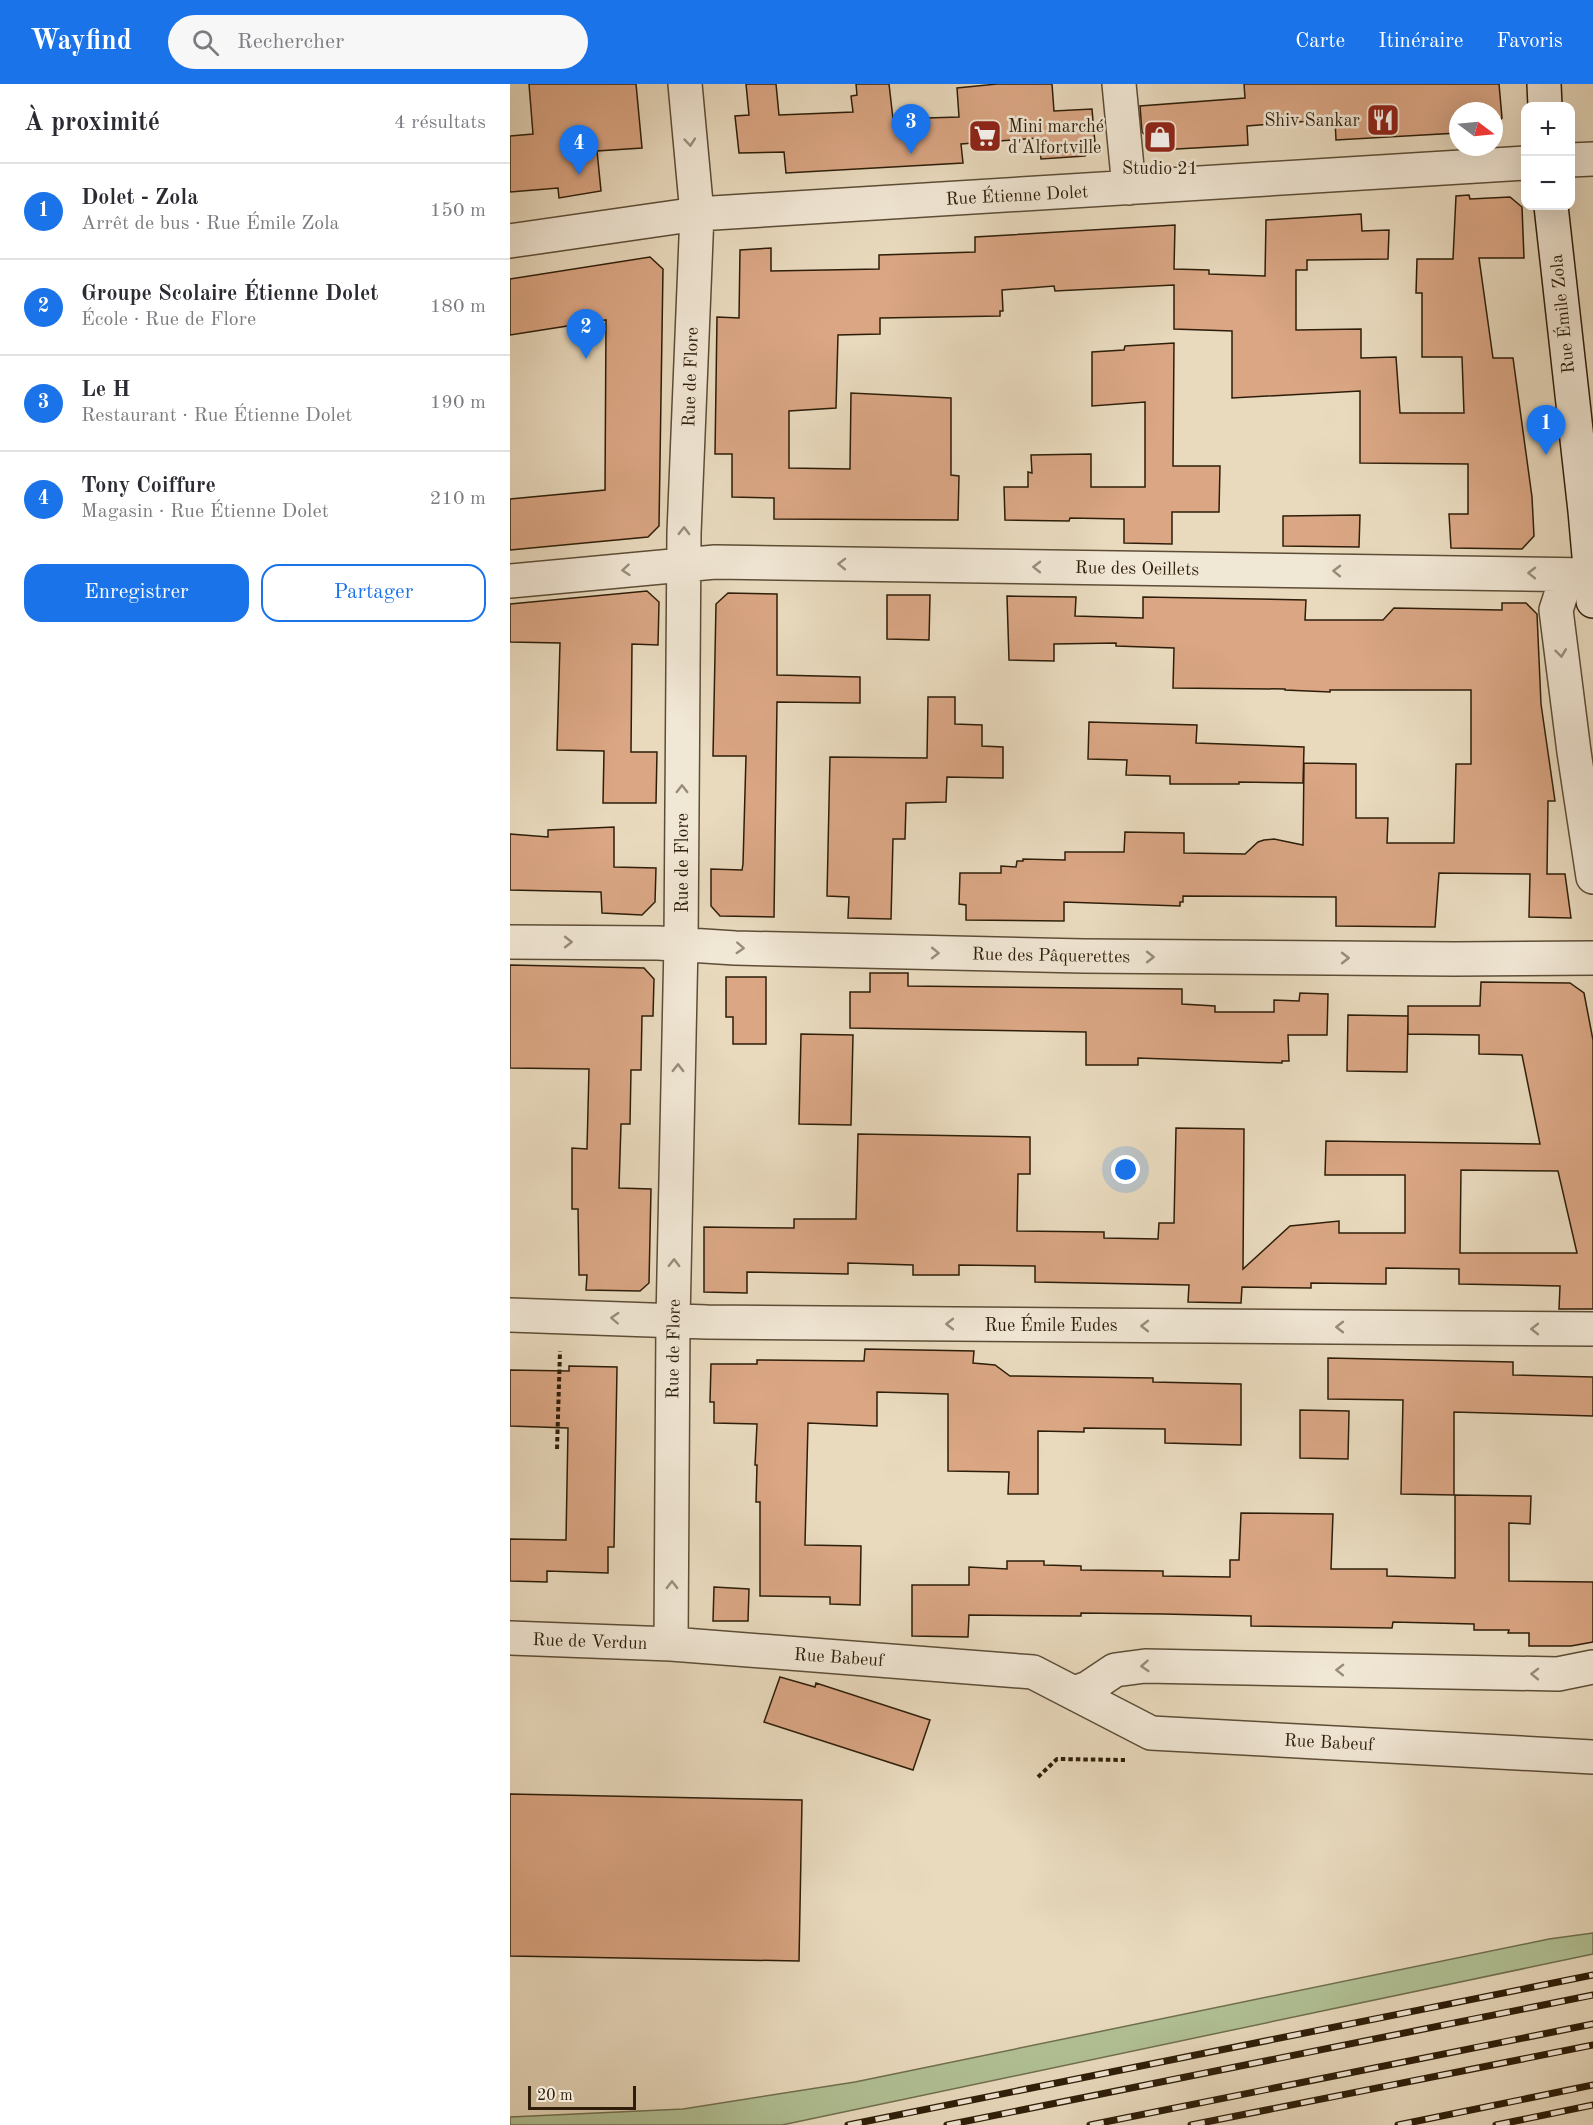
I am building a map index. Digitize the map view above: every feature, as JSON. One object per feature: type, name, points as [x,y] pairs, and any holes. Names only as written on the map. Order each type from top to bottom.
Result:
[{"type":"street","name":"Rue de Flore","points":[[671,1644],[673,1321],[681,943],[684,565],[697,214],[685,84]]},
{"type":"street","points":[[1119,84],[1129,188]]},
{"type":"street","points":[[1544,84],[1545,102]]},
{"type":"street","points":[[1575,160],[1593,159]]},
{"type":"street","name":"Rue Étienne Dolet","points":[[510,241],[697,214],[1521,163]]},
{"type":"street","name":"Rue Émile Zola","points":[[1551,210],[1585,511],[1583,584],[1556,610],[1593,877]]},
{"type":"street","name":"Rue des Oeillets","points":[[510,580],[715,562],[1547,573],[1583,584]]},
{"type":"street","name":"Rue des Pâquerettes","points":[[510,942],[681,943],[735,948],[1072,956],[1593,958]]},
{"type":"street","name":"Rue Émile Eudes","points":[[510,1315],[673,1321],[1593,1329]]},
{"type":"street","name":"Rue de Verdun","points":[[510,1638],[671,1644]]},
{"type":"street","name":"Rue Babeuf","points":[[671,1644],[1032,1672],[1150,1733],[1593,1757]]},
{"type":"street","points":[[1074,1693],[1088,1688],[1115,1670],[1145,1666],[1558,1674],[1593,1667]]},
{"type":"path","points":[[557,1449],[561,1316]]},
{"type":"green space","points":[[1593,1933],[1593,1954],[782,2125],[510,2125],[510,2117],[683,2109],[855,2082],[1549,1939]]},
{"type":"building","points":[[529,84],[636,84],[642,148],[597,151],[601,191],[559,198],[558,188],[510,192],[510,136],[533,134]]},
{"type":"building","points":[[746,84],[776,84],[779,115],[853,112],[851,96],[857,95],[856,84],[889,84],[893,119],[959,117],[957,88],[997,84],[1052,84],[1054,111],[1092,109],[1095,143],[1085,156],[1041,159],[1038,138],[961,144],[963,163],[786,173],[784,152],[739,153],[735,116],[749,115]]},
{"type":"building","points":[[1244,84],[1499,84],[1501,102],[1449,102],[1449,134],[1336,140],[1335,119],[1247,126],[1248,145],[1159,150],[1142,132],[1140,106],[1245,98]]},
{"type":"building","points":[[1469,195],[1470,199],[1510,197],[1522,210],[1524,258],[1479,258],[1493,358],[1513,358],[1532,497],[1534,536],[1522,549],[1451,548],[1449,514],[1468,514],[1468,464],[1360,463],[1360,391],[1232,398],[1232,331],[1174,329],[1174,285],[1055,291],[1054,286],[1002,290],[1003,311],[1000,311],[1000,316],[880,318],[880,334],[838,335],[836,408],[789,411],[789,468],[850,469],[851,393],[951,398],[951,475],[959,476],[958,520],[774,519],[774,498],[732,497],[732,454],[715,454],[717,317],[739,318],[740,250],[771,248],[771,271],[879,269],[879,255],[975,252],[975,237],[1175,225],[1174,269],[1209,270],[1209,274],[1265,276],[1266,220],[1361,214],[1362,231],[1389,230],[1388,259],[1307,260],[1307,270],[1296,270],[1296,330],[1361,329],[1361,358],[1396,357],[1400,413],[1464,413],[1462,357],[1422,357],[1422,293],[1416,293],[1417,259],[1453,259],[1456,196]]},
{"type":"building","points":[[650,257],[663,269],[659,526],[648,537],[510,550],[510,499],[605,490],[606,320],[510,335],[510,279]]},
{"type":"building","points":[[1174,343],[1173,466],[1220,466],[1219,512],[1172,512],[1172,544],[1124,543],[1124,519],[1005,520],[1004,487],[1028,487],[1028,472],[1032,473],[1031,455],[1091,454],[1091,487],[1145,487],[1145,402],[1092,406],[1092,352],[1124,350],[1125,346]]},
{"type":"building","points":[[1360,515],[1359,547],[1283,546],[1283,516]]},
{"type":"building","points":[[647,591],[659,602],[658,645],[632,644],[631,752],[657,752],[656,803],[603,803],[604,751],[557,750],[560,643],[510,642],[510,604]]},
{"type":"building","points":[[728,593],[777,594],[777,675],[860,677],[860,703],[777,702],[774,917],[720,916],[711,906],[711,869],[742,870],[743,864],[746,756],[713,756],[716,604]]},
{"type":"building","points":[[887,595],[930,595],[929,640],[887,639]]},
{"type":"building","points":[[1007,596],[1076,597],[1075,616],[1143,618],[1143,597],[1306,600],[1305,620],[1383,620],[1394,608],[1502,610],[1502,603],[1526,603],[1537,614],[1541,704],[1555,801],[1548,801],[1547,874],[1565,874],[1571,918],[1529,917],[1530,874],[1439,873],[1435,927],[1336,926],[1336,897],[1183,896],[1180,906],[1064,902],[1064,921],[966,920],[966,905],[959,904],[960,873],[1001,873],[1001,866],[1016,867],[1017,861],[1023,861],[1023,859],[1065,860],[1065,852],[1124,852],[1125,832],[1184,833],[1184,853],[1245,854],[1258,842],[1274,839],[1303,845],[1304,763],[1356,764],[1356,818],[1388,818],[1387,843],[1454,843],[1456,764],[1471,764],[1471,690],[1330,690],[1330,692],[1285,689],[1173,688],[1174,648],[1116,646],[1116,643],[1054,644],[1054,661],[1009,660]]},
{"type":"building","points":[[928,697],[955,697],[955,724],[982,725],[982,746],[1003,747],[1003,778],[947,777],[946,802],[906,803],[905,839],[893,839],[891,919],[848,918],[849,897],[827,896],[830,757],[927,758]]},
{"type":"building","points":[[1089,722],[1197,725],[1196,743],[1304,747],[1303,783],[1170,784],[1170,776],[1126,775],[1127,760],[1088,759]]},
{"type":"building","points":[[614,827],[614,867],[656,868],[655,902],[642,915],[602,913],[601,892],[510,890],[510,834],[548,837],[548,830]]},
{"type":"building","points":[[510,965],[644,968],[654,979],[653,1016],[642,1016],[641,1070],[631,1070],[630,1124],[621,1124],[619,1188],[651,1189],[649,1283],[640,1291],[586,1290],[587,1275],[579,1275],[578,1209],[572,1209],[572,1148],[587,1149],[589,1069],[510,1068]]},
{"type":"building","points":[[870,973],[908,973],[908,986],[1182,989],[1182,1004],[1215,1006],[1215,1012],[1274,1012],[1274,1000],[1299,1001],[1300,993],[1328,994],[1327,1035],[1288,1035],[1289,1061],[1282,1061],[1282,1063],[1138,1058],[1138,1065],[1086,1065],[1086,1032],[850,1028],[850,992],[870,992]]},
{"type":"building","points":[[726,977],[766,977],[766,1044],[733,1044],[733,1017],[726,1017]]},
{"type":"building","points":[[1481,982],[1570,983],[1584,993],[1593,1040],[1593,1309],[1559,1309],[1560,1286],[1459,1284],[1459,1269],[1386,1268],[1386,1284],[1311,1283],[1311,1288],[1242,1287],[1241,1303],[1188,1302],[1189,1285],[1035,1282],[1035,1266],[959,1265],[959,1275],[913,1275],[913,1265],[848,1263],[848,1274],[747,1272],[747,1293],[704,1292],[704,1227],[794,1228],[794,1219],[856,1219],[858,1134],[1030,1137],[1030,1174],[1018,1174],[1017,1231],[1104,1232],[1104,1238],[1158,1239],[1159,1223],[1174,1223],[1176,1128],[1244,1129],[1243,1269],[1290,1226],[1339,1221],[1339,1233],[1405,1233],[1405,1175],[1325,1175],[1326,1141],[1540,1144],[1522,1055],[1479,1054],[1479,1035],[1408,1034],[1408,1006],[1480,1006]],"holes":[[[1461,1170],[1558,1171],[1577,1253],[1460,1253]]]},
{"type":"building","points":[[1348,1015],[1408,1016],[1407,1072],[1347,1071]]},
{"type":"building","points":[[801,1034],[853,1035],[851,1125],[799,1124]]},
{"type":"building","points":[[865,1349],[974,1351],[973,1363],[995,1365],[1010,1376],[1153,1378],[1153,1382],[1241,1384],[1241,1445],[1165,1443],[1165,1429],[1084,1428],[1084,1432],[1038,1431],[1038,1494],[1008,1494],[1009,1472],[948,1471],[948,1394],[877,1392],[877,1426],[808,1423],[805,1545],[861,1546],[860,1605],[830,1604],[830,1597],[760,1596],[760,1502],[756,1502],[757,1465],[755,1465],[757,1424],[714,1423],[714,1402],[710,1402],[711,1364],[757,1364],[757,1360],[864,1361]]},
{"type":"building","points":[[1328,1358],[1513,1362],[1513,1375],[1593,1377],[1593,1416],[1454,1412],[1454,1495],[1401,1494],[1403,1400],[1328,1399]]},
{"type":"building","points":[[569,1366],[617,1367],[614,1547],[608,1547],[608,1573],[547,1571],[547,1582],[510,1581],[510,1539],[566,1540],[568,1428],[510,1426],[510,1370],[569,1371]]},
{"type":"building","points":[[1300,1410],[1349,1411],[1348,1459],[1300,1458]]},
{"type":"building","points":[[1455,1495],[1531,1496],[1530,1524],[1509,1523],[1509,1581],[1593,1582],[1593,1642],[1571,1646],[1529,1646],[1529,1633],[1508,1633],[1509,1630],[1474,1630],[1474,1624],[1393,1622],[1392,1628],[1251,1626],[1251,1616],[1081,1613],[1081,1616],[969,1615],[968,1637],[912,1636],[912,1585],[969,1585],[969,1567],[1007,1569],[1007,1561],[1044,1561],[1044,1565],[1081,1566],[1081,1570],[1163,1571],[1163,1576],[1230,1577],[1230,1560],[1239,1560],[1241,1513],[1333,1514],[1331,1569],[1387,1569],[1387,1576],[1455,1578]]},
{"type":"building","points":[[714,1587],[749,1589],[748,1621],[713,1621]]},
{"type":"building","points":[[780,1677],[815,1687],[816,1683],[930,1720],[913,1770],[764,1722]]},
{"type":"building","points":[[510,1794],[802,1800],[799,1961],[510,1956]]},
{"type":"railway","points":[[848,2125],[1593,1975]]},
{"type":"railway","points":[[947,2125],[1593,1995]]},
{"type":"railway","points":[[1090,2125],[1593,2024]]},
{"type":"railway","points":[[1191,2125],[1593,2045]]},
{"type":"railway","points":[[1398,2125],[1593,2085]]},
{"type":"railway","points":[[1496,2125],[1593,2105]]},
{"type":"place","name":"Shiv Sankar","points":[[1383,120]]},
{"type":"place","name":"Mini marché d'Alfortville","points":[[985,136]]},
{"type":"place","name":"Studio 21","points":[[1160,137]]},
{"type":"place","name":"Le H","points":[[911,154]]},
{"type":"place","name":"Tony Coiffure","points":[[579,175]]},
{"type":"place","name":"Groupe Scolaire Étienne Dolet","points":[[586,359]]},
{"type":"place","name":"Dolet - Zola","points":[[1546,455]]}]
